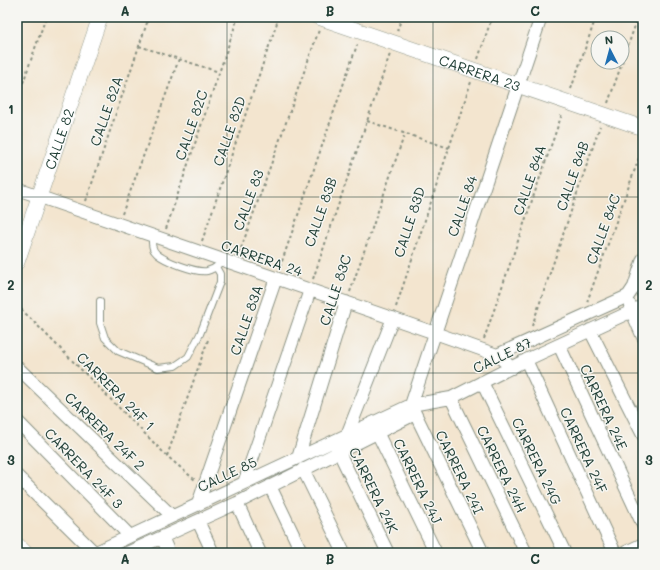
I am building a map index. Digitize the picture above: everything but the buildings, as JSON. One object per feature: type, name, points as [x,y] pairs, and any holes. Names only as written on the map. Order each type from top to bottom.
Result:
[{"type":"main road","points":[[17,546],[24,553]]},
{"type":"street","name":"CALLE 82","points":[[17,262],[100,17]]},
{"type":"street","name":"CALLE 84","points":[[413,409],[435,333],[541,17]]},
{"type":"street","name":"CARRERA 23","points":[[320,18],[643,128]]},
{"type":"street","name":"CARRERA 24","points":[[17,189],[198,252],[220,264],[235,264],[480,349],[497,356],[512,368]]},
{"type":"street","points":[[643,259],[631,291],[632,312],[643,337]]},
{"type":"street","name":"CALLE 83A","points":[[198,504],[276,278]]},
{"type":"street","points":[[244,483],[310,290]]},
{"type":"street","points":[[497,356],[581,317],[631,291]]},
{"type":"street","name":"CALLE 83C","points":[[298,458],[346,302]]},
{"type":"street","name":"CALLE 87","points":[[375,428],[413,409],[451,398],[558,344],[643,306]]},
{"type":"street","points":[[347,435],[393,318]]},
{"type":"street","points":[[590,330],[643,435]]},
{"type":"street","name":"CARRERA 24E","points":[[558,344],[643,525]]},
{"type":"street","name":"CARRERA 24F","points":[[526,360],[615,553]]},
{"type":"street","name":"CARRERA 24F 2","points":[[17,367],[172,516]]},
{"type":"street","name":"CARRERA 24G","points":[[482,382],[565,553]]},
{"type":"street","name":"CARRERA 24H","points":[[451,398],[526,553]]},
{"type":"street","name":"CARRERA 24I","points":[[413,409],[483,553]]},
{"type":"street","name":"CARRERA 24F 3","points":[[17,421],[130,536]]},
{"type":"street","points":[[127,553],[237,503],[303,469],[336,446],[375,428]]},
{"type":"street","name":"CALLE 85","points":[[94,553],[298,458],[336,446],[347,435],[375,428]]},
{"type":"street","name":"CARRERA 24J","points":[[375,428],[436,553]]},
{"type":"street","name":"CARRERA 24K","points":[[336,446],[388,553]]},
{"type":"street","points":[[303,469],[344,553]]},
{"type":"street","points":[[17,476],[94,553]]},
{"type":"street","points":[[270,486],[302,553]]},
{"type":"street","points":[[237,503],[260,553]]},
{"type":"street","points":[[198,521],[213,553]]},
{"type":"street","points":[[162,537],[169,553]]},
{"type":"street","points":[[624,553],[643,544]]},
{"type":"lane","points":[[100,301],[100,323],[105,338],[118,351],[158,368],[175,366],[188,357],[200,334],[220,282],[220,264],[207,271],[196,271],[166,260],[156,253],[152,246],[157,238]]},
{"type":"path","points":[[17,100],[45,17]]},
{"type":"path","name":"CALLE 82A","points":[[82,212],[149,17]]},
{"type":"path","name":"CALLE 82C","points":[[157,238],[238,17]]},
{"type":"path","name":"CALLE 82D","points":[[198,252],[279,17]]},
{"type":"path","name":"CALLE 83D","points":[[393,318],[492,17]]},
{"type":"path","name":"CALLE 84A","points":[[480,349],[596,17]]},
{"type":"path","name":"CALLE 84B","points":[[526,342],[638,17]]},
{"type":"path","name":"CALLE 83","points":[[235,264],[320,18]]},
{"type":"path","name":"CALLE 83A","points":[[276,278],[361,32]]},
{"type":"path","name":"CALLE 83B","points":[[310,290],[394,43]]},
{"type":"path","points":[[139,46],[219,72]]},
{"type":"path","points":[[119,224],[179,59]]},
{"type":"path","points":[[367,121],[449,148]]},
{"type":"path","name":"CALLE 83C","points":[[346,302],[405,133]]},
{"type":"path","name":"CALLE 84C","points":[[581,317],[643,147]]},
{"type":"path","name":"CARRERA 24F 1","points":[[17,305],[167,456],[204,487]]},
{"type":"path","points":[[167,456],[212,331]]}]
